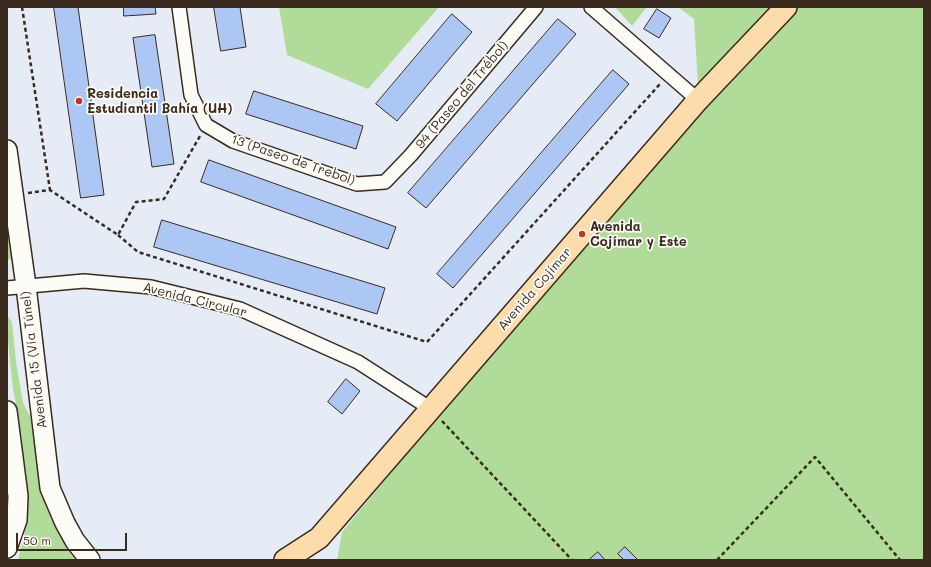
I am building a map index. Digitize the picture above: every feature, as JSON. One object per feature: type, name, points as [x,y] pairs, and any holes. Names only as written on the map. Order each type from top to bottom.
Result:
[{"type":"main road","name":"Avenida Cojímar","points":[[319,538],[698,100],[786,7]]},
{"type":"main road","name":"Avenida 15 (Vía Túnel)","points":[[7,150],[26,286],[50,488],[65,523],[75,540],[90,560]]},
{"type":"main road","points":[[7,411],[18,496],[17,520],[7,548]]},
{"type":"main road","points":[[285,560],[319,538]]},
{"type":"main road","points":[[315,560],[319,538]]},
{"type":"street","points":[[179,7],[191,95],[206,125]]},
{"type":"street","name":"94 (Paseo del Trébol)","points":[[385,182],[411,155],[536,7]]},
{"type":"street","points":[[591,7],[698,100]]},
{"type":"street","name":"13 (Paseo de Trebol)","points":[[206,125],[233,141],[357,184],[385,182]]},
{"type":"street","name":"Avenida Circular","points":[[7,288],[84,282],[151,287],[240,309],[358,362],[431,409]]},
{"type":"path","points":[[22,7],[50,190]]},
{"type":"path","points":[[14,194],[50,190],[118,235],[138,252],[427,342],[668,75]]},
{"type":"path","points":[[118,235],[136,202],[164,199],[206,125]]},
{"type":"path","points":[[431,409],[572,560]]},
{"type":"path","points":[[717,560],[815,457],[900,560]]},
{"type":"green space","points":[[279,7],[439,7],[368,89],[287,55]]},
{"type":"green space","points":[[615,7],[647,7],[632,26]]},
{"type":"green space","points":[[678,7],[924,7],[924,560],[337,560],[342,532],[699,101],[694,19]]},
{"type":"green space","points":[[7,227],[12,259],[7,260]]},
{"type":"green space","points":[[7,316],[12,322],[16,362],[23,403],[30,416],[40,481],[73,554],[78,560],[18,560],[25,532],[27,494],[19,419],[13,389],[7,332]]},
{"type":"building","name":"Residencia Estudiantil Bahía (UH)","points":[[54,7],[78,7],[104,195],[81,198]]},
{"type":"building","points":[[124,7],[155,7],[156,14],[124,16]]},
{"type":"building","name":"Residencia Estudiantil Bahía (UH)","points":[[214,7],[240,7],[246,47],[221,51]]},
{"type":"building","points":[[657,9],[671,18],[659,38],[644,29]]},
{"type":"building","points":[[452,14],[472,32],[397,121],[376,104]]},
{"type":"building","points":[[558,19],[576,34],[426,208],[408,193]]},
{"type":"building","points":[[155,35],[174,164],[152,167],[133,38]]},
{"type":"building","points":[[613,70],[629,84],[453,288],[437,274]]},
{"type":"building","points":[[254,91],[363,126],[356,149],[246,114]]},
{"type":"building","points":[[209,160],[396,227],[388,249],[201,182]]},
{"type":"building","points":[[162,220],[385,288],[377,314],[154,247]]},
{"type":"building","points":[[346,379],[360,391],[342,414],[328,402]]},
{"type":"building","points":[[625,547],[638,560],[624,560],[618,554]]},
{"type":"building","points":[[598,552],[605,560],[589,560]]},
{"type":"place","name":"Residencia Estudiantil Bahía (UH)","points":[[79,101]]},
{"type":"place","name":"Avenida Cojímar y Este","points":[[582,234]]}]
